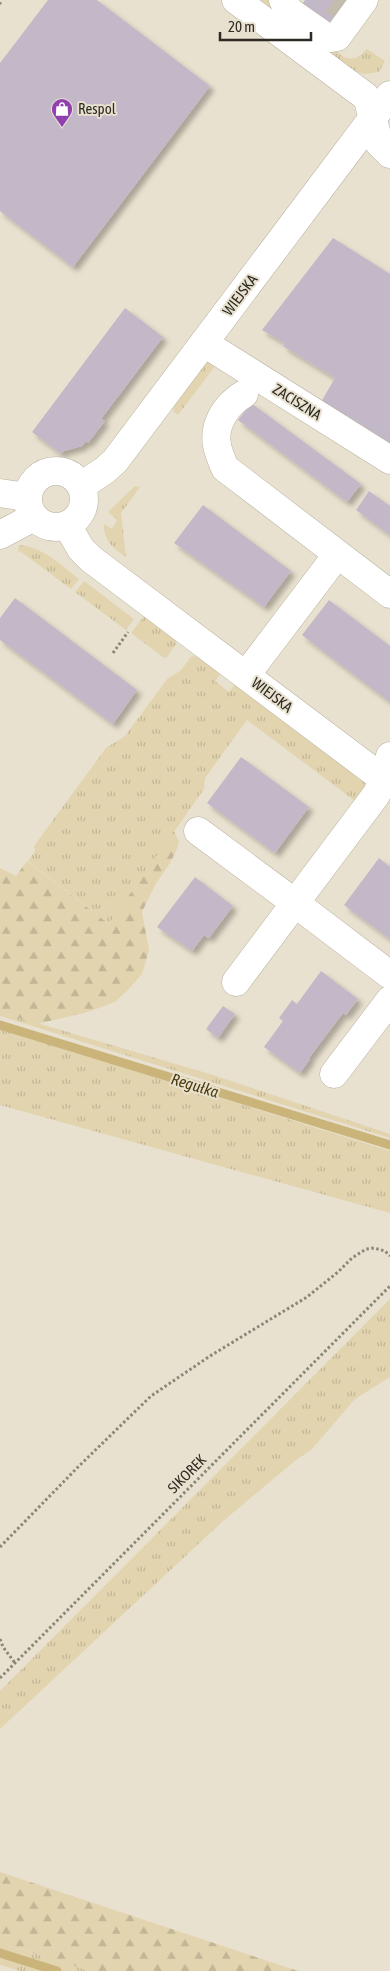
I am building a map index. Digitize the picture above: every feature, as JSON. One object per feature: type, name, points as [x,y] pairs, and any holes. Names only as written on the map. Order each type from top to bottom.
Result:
[{"type":"street","points":[[236,0],[365,96],[368,100],[379,143],[390,154]]},
{"type":"street","points":[[283,0],[289,11],[326,37],[331,38],[337,37],[353,7]]},
{"type":"street","name":"WIEJSKA","points":[[81,486],[106,470],[115,461],[390,95]]},
{"type":"street","name":"ZACISZNA","points":[[204,343],[390,460]]},
{"type":"street","points":[[244,394],[229,405],[219,422],[217,445],[225,468],[390,594]]},
{"type":"street","points":[[0,493],[31,507],[45,526],[60,527],[67,526],[73,522],[83,509],[84,494],[81,486],[69,474],[52,471],[44,473],[31,486],[31,507],[0,535]]},
{"type":"street","name":"WIEJSKA","points":[[67,526],[81,549],[92,560],[246,676],[388,773]]},
{"type":"street","points":[[246,676],[337,555]]},
{"type":"street","points":[[236,982],[376,795],[388,773]]},
{"type":"street","points":[[198,831],[390,975]]},
{"type":"street","points":[[334,1074],[390,1000]]},
{"type":"path","points":[[0,2],[0,7]]},
{"type":"path","points":[[114,653],[128,632]]},
{"type":"path","points":[[0,1547],[151,1396],[210,1356],[307,1297],[352,1258],[374,1248],[385,1251],[390,1256]]},
{"type":"path","name":"SIKOREK","points":[[0,1678],[390,1286]]},
{"type":"path","points":[[0,1639],[3,1647],[15,1663]]},
{"type":"green space","points":[[257,0],[268,0],[344,57],[351,59],[357,57],[367,49],[385,61],[379,72],[364,74],[354,71]]},
{"type":"green space","points":[[209,359],[219,361],[178,415],[174,412],[173,405]]},
{"type":"green space","points":[[135,486],[140,487],[121,513],[126,557],[107,539],[104,524],[112,529],[117,520],[108,512]]},
{"type":"green space","points":[[19,545],[28,546],[44,553],[79,579],[71,589],[20,551],[18,553]]},
{"type":"green space","points":[[84,581],[134,619],[126,630],[75,592]]},
{"type":"green space","points":[[144,616],[175,639],[176,644],[167,657],[164,658],[131,633]]},
{"type":"green space","points":[[198,656],[221,673],[215,681],[229,692],[235,684],[368,783],[359,804],[247,720],[205,778],[204,789],[109,924],[28,861],[35,851],[34,846],[106,748],[125,736],[168,678],[180,671],[191,657]]},
{"type":"green space","points":[[174,831],[179,842],[177,849],[155,885],[142,912],[149,950],[142,974],[128,990],[115,1002],[88,1012],[37,1024],[0,1012],[0,868],[16,876],[27,861],[109,924]]},
{"type":"green space","points":[[0,1012],[213,1075],[390,1134],[390,1138],[0,1016]]},
{"type":"green space","points":[[0,1029],[390,1151],[390,1213],[0,1105]]},
{"type":"green space","points":[[390,1299],[390,1377],[355,1399],[312,1449],[296,1460],[223,1521],[0,1729],[0,1691]]},
{"type":"green space","points":[[0,1872],[298,1971],[90,1971],[0,1942]]},
{"type":"green space","points":[[0,1942],[90,1971],[20,1971],[0,1965]]},
{"type":"building","points":[[48,0],[97,0],[210,86],[73,267],[0,211],[0,63]]},
{"type":"building","points":[[305,0],[347,0],[323,31],[297,11]]},
{"type":"building","points":[[333,238],[390,274],[390,444],[321,402],[335,378],[283,346],[285,343],[262,330]]},
{"type":"building","points":[[125,308],[163,337],[101,419],[105,421],[88,443],[86,441],[82,446],[64,451],[61,454],[32,432]]},
{"type":"building","points":[[251,403],[361,484],[347,502],[238,420]]},
{"type":"building","points":[[369,491],[390,506],[390,535],[356,510]]},
{"type":"building","points":[[203,505],[291,571],[264,607],[174,543]]},
{"type":"building","points":[[15,598],[137,690],[113,724],[0,640],[0,618]]},
{"type":"building","points":[[329,600],[390,646],[390,702],[302,635]]},
{"type":"building","points":[[241,757],[309,807],[275,853],[207,803]]},
{"type":"building","points":[[379,858],[390,867],[390,939],[344,905]]},
{"type":"building","points":[[195,877],[233,906],[209,938],[204,935],[192,951],[157,927]]},
{"type":"building","points":[[321,971],[358,999],[346,1015],[343,1013],[300,1073],[264,1047],[283,1021],[279,1018],[292,1000],[297,1004]]},
{"type":"building","points":[[223,1006],[235,1014],[218,1038],[206,1029]]},
{"type":"waterway","name":"Regułka","points":[[0,1025],[390,1145]]},
{"type":"waterway","points":[[0,1953],[57,1971]]},
{"type":"tunnel","points":[[334,0],[342,6]]},
{"type":"place","name":"Respol","points":[[62,128]]}]
